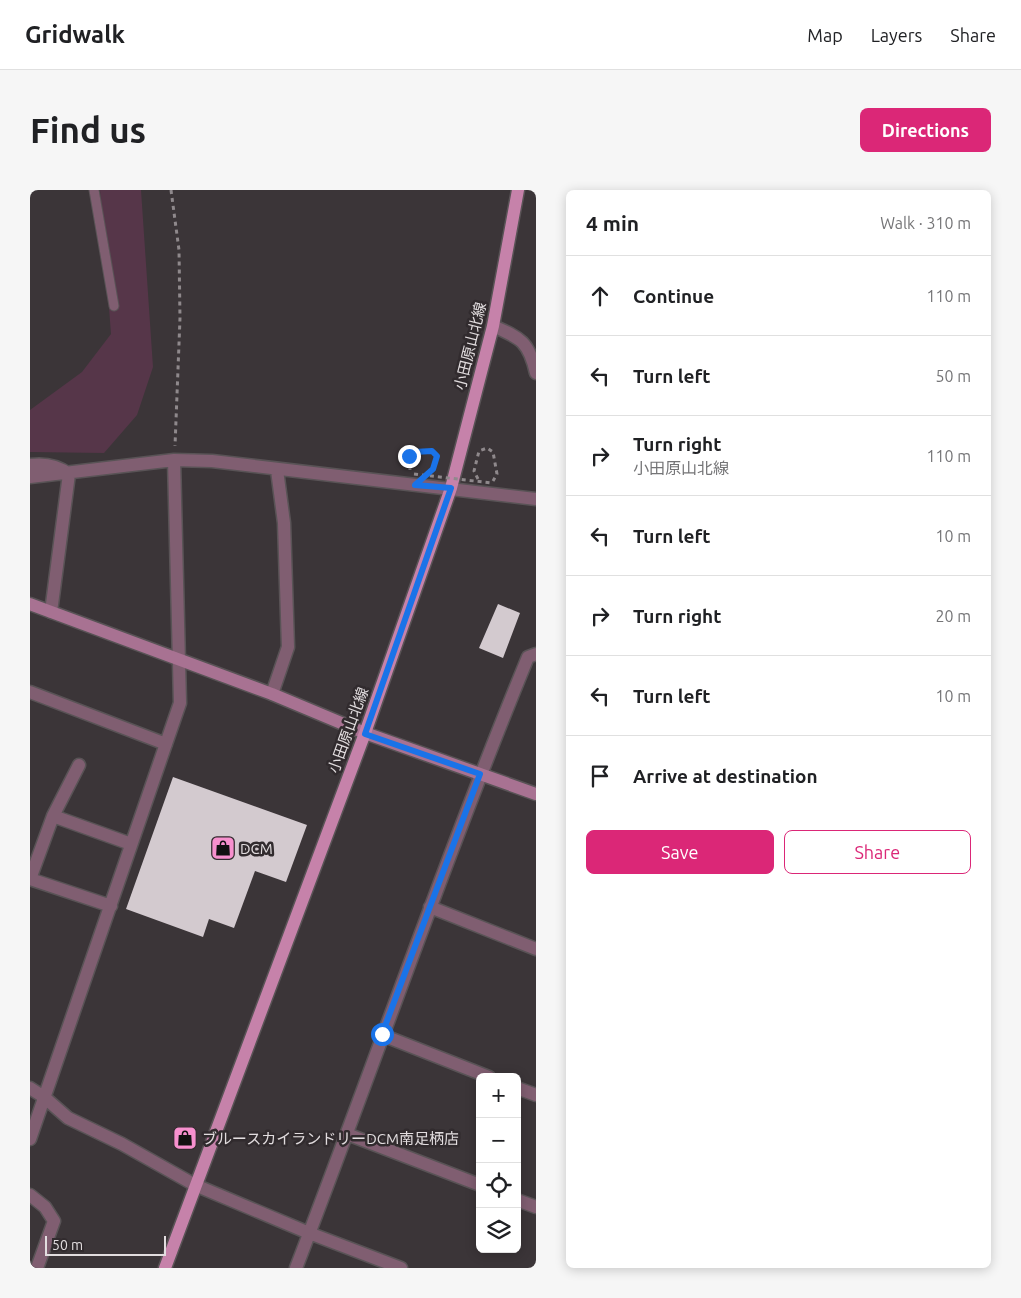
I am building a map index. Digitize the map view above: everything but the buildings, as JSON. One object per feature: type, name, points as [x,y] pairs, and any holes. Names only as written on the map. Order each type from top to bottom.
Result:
[{"type":"main road","name":"小田原山北線","points":[[165,1268],[365,734],[451,488],[493,326],[518,190]]},
{"type":"street","points":[[493,326],[515,335],[528,347],[536,372]]},
{"type":"street","points":[[30,1139],[180,703],[174,460]]},
{"type":"street","points":[[30,477],[69,474],[174,460],[212,461],[277,470],[414,479],[451,488],[489,488],[536,499]]},
{"type":"street","points":[[30,464],[58,466],[69,474]]},
{"type":"street","points":[[272,694],[288,647],[284,523],[277,470]]},
{"type":"street","points":[[50,612],[69,474]]},
{"type":"street","points":[[30,604],[272,694],[365,734],[536,794]]},
{"type":"street","points":[[296,1268],[480,774],[528,657],[536,654]]},
{"type":"street","points":[[30,692],[166,744]]},
{"type":"street","points":[[79,765],[53,816],[30,879],[111,906]]},
{"type":"street","points":[[53,816],[131,844]]},
{"type":"street","points":[[430,907],[536,949]]},
{"type":"street","points":[[382,1034],[479,1073]]},
{"type":"street","points":[[30,1088],[44,1097],[68,1118],[122,1144],[195,1185],[309,1233],[401,1268]]},
{"type":"street","points":[[521,1089],[536,1095]]},
{"type":"street","points":[[347,1134],[476,1183]]},
{"type":"street","points":[[30,1195],[45,1207],[54,1221],[37,1268]]},
{"type":"street","points":[[521,1201],[536,1207]]},
{"type":"lane","points":[[94,190],[114,306]]},
{"type":"path","points":[[171,190],[180,250],[180,318],[174,460]]},
{"type":"path","points":[[487,448],[493,452],[497,474],[489,488],[474,471],[479,450],[487,448]]},
{"type":"path","points":[[432,451],[437,456],[433,469],[414,479],[409,469],[409,456],[414,452],[432,451]]},
{"type":"path","points":[[414,479],[489,488]]},
{"type":"shaded area","points":[[100,190],[141,190],[153,367],[137,415],[104,453],[30,452],[30,410],[82,372],[111,334]]},
{"type":"place","name":"DCM","points":[[223,848]]},
{"type":"place","name":"ブルースカイランドリーDCM南足柄店","points":[[185,1138]]},
{"type":"route","points":[[382,1034],[480,774],[365,734],[451,488],[415,485],[433,469],[437,456],[432,451],[414,452],[409,456]]}]
